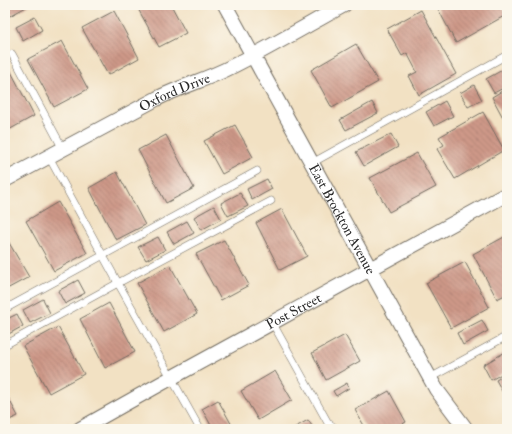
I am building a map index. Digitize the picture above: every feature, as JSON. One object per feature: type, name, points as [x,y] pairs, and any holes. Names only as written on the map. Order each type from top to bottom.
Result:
[{"type":"street","name":"East Brockton Avenue","points":[[225,5],[430,378],[444,402],[466,429]]},
{"type":"street","name":"Oxford Drive","points":[[5,180],[158,98],[178,88],[212,76],[252,56],[344,5]]},
{"type":"street","name":"Post Street","points":[[81,429],[272,322],[507,194]]},
{"type":"lane","points":[[12,54],[63,149]]},
{"type":"lane","points":[[312,163],[507,55]]},
{"type":"lane","points":[[49,156],[102,256],[200,429]]},
{"type":"lane","points":[[5,309],[258,171]]},
{"type":"lane","points":[[5,346],[118,283],[271,201]]},
{"type":"lane","points":[[272,322],[328,423],[337,429]]},
{"type":"lane","points":[[430,378],[507,336]]},
{"type":"building","points":[[5,5],[30,5],[6,18]]},
{"type":"building","points":[[136,5],[171,5],[186,33],[159,47]]},
{"type":"building","points":[[436,5],[501,5],[506,15],[456,43]]},
{"type":"building","points":[[421,10],[456,74],[419,95],[409,76],[417,72],[407,53],[402,56],[387,29]]},
{"type":"building","points":[[114,11],[139,58],[108,75],[82,28]]},
{"type":"building","points":[[35,17],[42,30],[23,41],[16,27]]},
{"type":"building","points":[[62,41],[88,89],[54,107],[28,59]]},
{"type":"building","points":[[356,44],[378,82],[332,108],[311,70]]},
{"type":"building","points":[[8,66],[34,116],[5,132],[5,68]]},
{"type":"building","points":[[506,68],[507,86],[494,93],[486,79]]},
{"type":"building","points":[[474,85],[482,100],[468,107],[460,93]]},
{"type":"building","points":[[507,88],[507,125],[492,97]]},
{"type":"building","points":[[445,101],[453,116],[434,126],[426,112]]},
{"type":"building","points":[[372,102],[378,113],[346,130],[340,120]]},
{"type":"building","points":[[483,112],[504,150],[455,179],[437,149],[444,145],[439,137]]},
{"type":"building","points":[[235,125],[253,157],[222,174],[204,141]]},
{"type":"building","points":[[391,134],[398,147],[364,166],[356,152]]},
{"type":"building","points":[[166,135],[194,188],[166,203],[138,150]]},
{"type":"building","points":[[417,153],[436,187],[389,212],[370,178]]},
{"type":"building","points":[[117,172],[145,225],[116,240],[89,188]]},
{"type":"building","points":[[267,179],[272,189],[252,200],[247,189]]},
{"type":"building","points":[[240,193],[248,206],[228,216],[221,203]]},
{"type":"building","points":[[58,202],[87,253],[54,271],[26,221]]},
{"type":"building","points":[[214,206],[221,219],[201,230],[194,217]]},
{"type":"building","points":[[282,209],[307,256],[280,270],[256,223]]},
{"type":"building","points":[[187,221],[194,233],[174,244],[167,232]]},
{"type":"building","points":[[5,236],[29,277],[5,290]]},
{"type":"building","points":[[506,236],[507,294],[497,299],[473,254]]},
{"type":"building","points":[[158,237],[165,250],[146,260],[138,247]]},
{"type":"building","points":[[224,240],[249,285],[221,300],[196,254]]},
{"type":"building","points":[[465,262],[489,307],[451,328],[426,283]]},
{"type":"building","points":[[170,265],[197,314],[164,332],[137,283]]},
{"type":"building","points":[[78,280],[85,293],[65,304],[58,291]]},
{"type":"building","points":[[43,299],[50,313],[30,323],[23,310]]},
{"type":"building","points":[[109,303],[135,352],[105,368],[80,319]]},
{"type":"building","points":[[17,314],[23,326],[5,336],[5,320]]},
{"type":"building","points":[[482,320],[488,331],[463,345],[457,333]]},
{"type":"building","points":[[58,327],[84,374],[49,393],[23,346]]},
{"type":"building","points":[[345,335],[360,361],[326,380],[312,353]]},
{"type":"building","points":[[507,351],[507,371],[491,380],[483,365]]},
{"type":"building","points":[[275,371],[292,400],[258,420],[241,391]]},
{"type":"building","points":[[507,374],[507,400],[496,380]]},
{"type":"building","points":[[347,383],[349,388],[336,396],[333,391]]},
{"type":"building","points":[[389,391],[406,422],[393,429],[366,429],[355,410]]},
{"type":"building","points":[[5,392],[18,416],[5,422]]},
{"type":"building","points":[[218,400],[234,429],[213,429],[202,409]]},
{"type":"building","points":[[308,420],[314,429],[292,429]]}]
